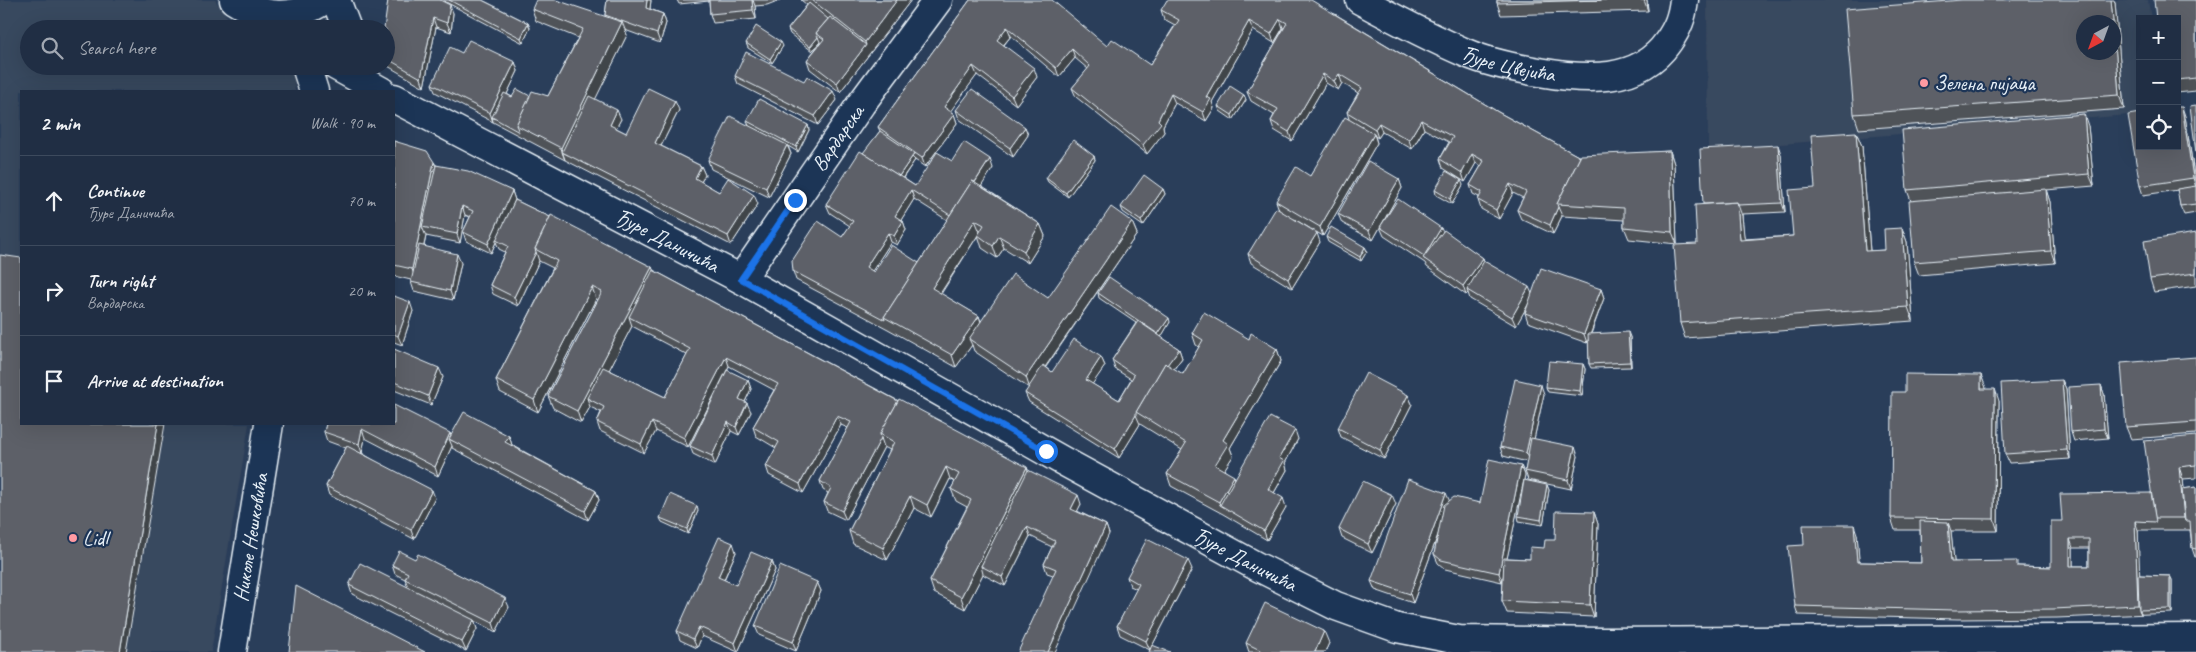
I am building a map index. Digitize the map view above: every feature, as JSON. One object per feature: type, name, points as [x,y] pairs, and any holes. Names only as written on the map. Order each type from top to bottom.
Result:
[{"type":"street","points":[[245,6],[280,16],[315,6],[324,0]]},
{"type":"street","points":[[336,0],[344,20]]},
{"type":"street","name":"Вардарска","points":[[741,279],[861,104],[938,0]]},
{"type":"street","name":"Ђуре Цвејића","points":[[1360,0],[1466,53],[1516,68],[1560,76],[1596,78],[1621,74],[1644,66],[1663,50],[1677,30],[1684,0]]},
{"type":"street","points":[[245,6],[265,20]]},
{"type":"street","points":[[309,75],[314,90]]},
{"type":"street","points":[[351,75],[362,82]]},
{"type":"street","name":"Ђуре Даничића","points":[[395,99],[741,279],[1063,461],[1256,566],[1336,606],[1397,628],[1460,640],[1603,642],[2196,638]]},
{"type":"street","name":"Николе Нешковића","points":[[232,652],[269,425]]},
{"type":"shaded area","points":[[0,0],[215,0],[229,20],[20,20],[20,75],[294,75],[295,90],[20,90],[20,425],[249,425],[211,652],[0,652]]},
{"type":"shaded area","name":"Зелена пијаца","points":[[1707,0],[2148,0],[2150,15],[2136,15],[2136,114],[1708,150]]},
{"type":"building","points":[[388,0],[440,0],[450,5],[447,23],[433,18],[421,78],[395,63],[395,20],[385,20]]},
{"type":"building","points":[[449,0],[482,0],[528,23],[521,38]]},
{"type":"building","points":[[536,0],[556,0],[622,22],[561,148],[516,125],[532,91],[548,96],[583,29],[532,9]]},
{"type":"building","points":[[607,0],[647,0],[646,8],[663,14],[657,34],[605,15]]},
{"type":"building","points":[[709,0],[752,0],[753,10],[710,14]]},
{"type":"building","points":[[812,0],[897,0],[865,42]]},
{"type":"building","points":[[970,0],[1052,0],[1107,46],[1112,39],[1150,65],[1179,20],[1161,10],[1167,0],[1311,0],[1498,112],[1580,157],[1557,204],[1558,207],[1550,225],[1517,210],[1526,192],[1510,184],[1496,210],[1478,200],[1482,192],[1470,185],[1484,161],[1472,154],[1462,173],[1440,159],[1453,137],[1421,120],[1409,140],[1379,123],[1375,129],[1347,112],[1362,88],[1339,74],[1334,81],[1323,74],[1289,132],[1271,121],[1278,109],[1247,92],[1287,23],[1280,19],[1271,34],[1249,21],[1206,97],[1211,99],[1203,112],[1171,94],[1158,120],[1161,123],[1143,145],[1072,88],[1090,66],[1072,49],[1056,68],[1007,27],[997,40],[1034,68],[1012,96],[973,66],[944,107],[954,114],[922,158],[878,127]]},
{"type":"building","points":[[1497,0],[1601,0],[1497,3]]},
{"type":"building","points":[[1962,0],[2111,0],[2112,15],[2076,15],[2076,60],[2116,60],[2119,95],[1854,114],[1845,9]]},
{"type":"building","points":[[2154,0],[2196,0],[2196,78],[2181,80],[2181,15],[2156,15]]},
{"type":"building","points":[[809,3],[828,19],[816,33],[818,37],[810,47],[788,29]]},
{"type":"building","points":[[830,17],[866,45],[837,83],[807,60],[824,39],[816,33]]},
{"type":"building","points":[[756,26],[781,42],[770,59],[746,43]]},
{"type":"building","points":[[469,40],[515,62],[490,113],[432,84],[450,47],[462,53]]},
{"type":"building","points":[[746,52],[804,81],[807,76],[833,91],[815,116],[735,76]]},
{"type":"building","points":[[1230,86],[1244,95],[1232,115],[1218,106]]},
{"type":"building","points":[[648,88],[675,101],[655,143],[701,166],[695,178],[719,192],[728,178],[754,195],[728,236],[562,152],[589,96],[617,110],[610,125],[626,133]]},
{"type":"building","points":[[517,89],[530,96],[516,125],[519,132],[492,117],[504,93],[512,97]]},
{"type":"building","points":[[972,89],[1025,127],[1010,148],[956,110]]},
{"type":"building","points":[[759,99],[808,125],[796,147],[747,121]]},
{"type":"building","points":[[2196,105],[2196,153],[2190,106]]},
{"type":"building","points":[[2182,107],[2193,178],[2140,186],[2128,115],[2136,114],[2136,150],[2181,150]]},
{"type":"building","points":[[2084,114],[2089,174],[1907,190],[1902,130]]},
{"type":"building","points":[[730,116],[787,145],[766,188],[708,160]]},
{"type":"building","points":[[1345,117],[1374,134],[1320,227],[1276,201],[1296,167],[1310,176]]},
{"type":"building","points":[[880,131],[914,154],[899,176],[863,153]]},
{"type":"building","points":[[1856,132],[1865,251],[1885,250],[1884,229],[1902,228],[1908,307],[1680,323],[1674,245],[1697,244],[1695,205],[1737,202],[1740,240],[1793,236],[1789,190],[1815,188],[1811,135]]},
{"type":"building","points":[[1073,140],[1094,156],[1066,193],[1046,178]]},
{"type":"building","points":[[395,141],[427,151],[434,162],[412,269],[395,265]]},
{"type":"building","points":[[964,142],[990,159],[975,182],[972,181],[950,215],[911,190],[895,216],[903,221],[894,236],[888,233],[866,267],[874,272],[891,245],[919,263],[884,317],[885,320],[793,271],[792,261],[818,221],[842,237],[853,221],[826,204],[860,151],[915,186],[937,152],[952,161]]},
{"type":"building","points":[[1778,145],[1782,203],[1738,205],[1737,202],[1703,204],[1700,149]]},
{"type":"building","points":[[1670,151],[1672,232],[1624,227],[1624,208],[1557,204],[1581,155]]},
{"type":"building","points":[[1368,161],[1399,179],[1369,231],[1338,214]]},
{"type":"building","points":[[436,165],[468,171],[512,191],[488,244],[463,232],[473,211],[462,206],[457,234],[422,227]]},
{"type":"building","points":[[1446,171],[1461,180],[1450,199],[1435,190]]},
{"type":"building","points":[[1144,175],[1163,189],[1141,221],[1121,207]]},
{"type":"building","points":[[972,181],[1040,224],[1024,251],[999,236],[993,246],[978,235],[984,225],[975,220],[932,288],[979,316],[952,355],[884,317]]},
{"type":"building","points":[[2196,186],[2196,204],[2180,206],[2177,189]]},
{"type":"building","points":[[2046,189],[2051,251],[1914,262],[1909,201]]},
{"type":"building","points":[[1398,199],[1441,228],[1424,256],[1380,227]]},
{"type":"building","points":[[515,200],[550,217],[535,249],[536,252],[514,297],[490,285],[508,246],[496,240]]},
{"type":"building","points":[[1111,207],[1132,222],[1026,377],[969,339],[1013,274],[1048,298]]},
{"type":"building","points":[[1276,208],[1317,233],[1288,279],[1248,254]]},
{"type":"building","points":[[551,215],[652,267],[577,411],[548,396],[602,292],[592,287],[534,400],[496,380],[557,261],[535,249]]},
{"type":"building","points":[[1331,227],[1365,247],[1360,257],[1326,237]]},
{"type":"building","points":[[1444,230],[1483,258],[1463,286],[1423,258]]},
{"type":"building","points":[[2196,233],[2196,273],[2150,279],[2144,241]]},
{"type":"building","points":[[419,245],[457,254],[450,291],[411,282]]},
{"type":"building","name":"Lidl","points":[[0,255],[20,258],[20,425],[158,425],[120,652],[0,652]]},
{"type":"building","points":[[1484,261],[1529,287],[1512,317],[1467,290]]},
{"type":"building","points":[[1541,268],[1601,289],[1584,334],[1525,313]]},
{"type":"building","points":[[653,270],[898,401],[880,434],[881,438],[842,511],[824,502],[831,488],[820,481],[851,422],[837,416],[800,484],[766,466],[779,442],[753,427],[778,384],[726,357],[684,438],[652,422],[641,444],[597,422],[604,407],[587,398],[603,367],[665,397],[690,349],[629,317]]},
{"type":"building","points":[[1109,277],[1169,318],[1158,334],[1098,293]]},
{"type":"building","points":[[395,296],[410,302],[398,336],[395,334]]},
{"type":"building","points":[[1204,312],[1249,339],[1251,333],[1277,349],[1223,440],[1228,444],[1215,465],[1234,476],[1219,502],[1167,474],[1186,443],[1136,412],[1165,363],[1183,374],[1203,340],[1192,333]]},
{"type":"building","points":[[1138,321],[1179,349],[1167,365],[1165,363],[1115,449],[1025,393],[1043,365],[1052,372],[1074,339],[1101,357],[1086,380],[1119,400],[1134,375],[1112,360]]},
{"type":"building","points":[[1628,332],[1630,362],[1589,364],[1588,334]]},
{"type":"building","points":[[395,349],[439,368],[428,396],[395,382]]},
{"type":"building","points":[[2196,357],[2196,422],[2126,427],[2121,363]]},
{"type":"building","points":[[1549,361],[1583,364],[1580,391],[1546,387]]},
{"type":"building","points":[[727,370],[748,380],[739,399],[747,403],[736,427],[728,422],[712,456],[690,446]]},
{"type":"building","points":[[1366,373],[1408,395],[1380,450],[1338,428]]},
{"type":"building","points":[[1905,374],[1981,375],[1981,389],[1995,389],[1994,519],[1891,518],[1892,392],[1905,392]]},
{"type":"building","points":[[1515,379],[1541,385],[1526,453],[1500,447]]},
{"type":"building","points":[[2062,380],[2067,450],[2005,454],[2001,383]]},
{"type":"building","points":[[2101,385],[2104,429],[2071,432],[2068,387]]},
{"type":"building","points":[[899,399],[1027,467],[961,597],[930,581],[971,500],[951,489],[959,474],[946,467],[927,505],[910,496],[883,548],[849,531],[894,442],[880,434]]},
{"type":"building","points":[[395,406],[450,433],[435,467],[362,429],[359,444],[324,432],[326,425],[395,425]]},
{"type":"building","points":[[464,412],[509,436],[505,442],[596,491],[585,511],[449,439]]},
{"type":"building","points":[[1270,417],[1295,430],[1279,458],[1284,461],[1268,489],[1283,498],[1264,531],[1220,505]]},
{"type":"building","points":[[2196,436],[2196,465],[2179,467],[2184,518],[2155,518],[2144,441]]},
{"type":"building","points":[[1531,438],[1575,447],[1568,480],[1525,471]]},
{"type":"building","points":[[347,446],[432,490],[411,530],[326,486]]},
{"type":"building","points":[[1489,459],[1521,466],[1499,573],[1441,560],[1434,554],[1444,505],[1454,497],[1480,503]]},
{"type":"building","points":[[1028,470],[1078,495],[1071,509],[1106,525],[1048,652],[1018,652],[1056,569],[1044,564],[1055,541],[1027,527],[1002,577],[981,566]]},
{"type":"building","points":[[1408,479],[1446,493],[1410,594],[1371,581]]},
{"type":"building","points":[[1524,480],[1547,485],[1541,520],[1518,516]]},
{"type":"building","points":[[1363,481],[1392,495],[1368,544],[1339,529]]},
{"type":"building","points":[[2196,487],[2196,549],[2192,548],[2190,521],[2185,521],[2182,489]]},
{"type":"building","points":[[2151,493],[2156,522],[2135,521],[2138,605],[2053,609],[1955,610],[1795,606],[1788,546],[1804,545],[1803,525],[1854,525],[1857,562],[1921,563],[1920,521],[1948,522],[1951,562],[2017,561],[2017,566],[2051,567],[2051,521],[2062,521],[2060,494]],"holes":[[[2070,539],[2089,539],[2089,566],[2070,566]]]},
{"type":"building","points":[[670,494],[697,506],[687,529],[660,518]]},
{"type":"building","points":[[1556,511],[1594,512],[1590,605],[1502,601],[1504,558],[1530,559],[1530,547],[1544,548],[1545,540],[1555,540]]},
{"type":"building","points":[[719,537],[733,543],[718,577],[736,585],[751,552],[772,561],[735,643],[699,627],[693,639],[677,631]]},
{"type":"building","points":[[1147,539],[1188,560],[1146,641],[1117,626],[1139,584],[1127,577]]},
{"type":"building","points":[[399,551],[415,559],[418,554],[505,598],[493,623],[405,579],[408,573],[392,565]]},
{"type":"building","points":[[360,563],[474,620],[462,642],[349,585]]},
{"type":"building","points":[[780,566],[817,582],[793,642],[755,626]]},
{"type":"building","points":[[2138,575],[2170,576],[2170,609],[2139,610]]},
{"type":"building","points":[[296,586],[425,652],[289,652]]},
{"type":"building","points":[[1265,603],[1324,631],[1315,652],[1262,652],[1246,643]]},
{"type":"building","points":[[1152,645],[1170,652],[1149,652]]},
{"type":"place","name":"Зелена пијаца","points":[[1924,83]]},
{"type":"place","name":"Lidl","points":[[73,538]]},
{"type":"route","points":[[795,200],[741,279],[1046,451]]}]
